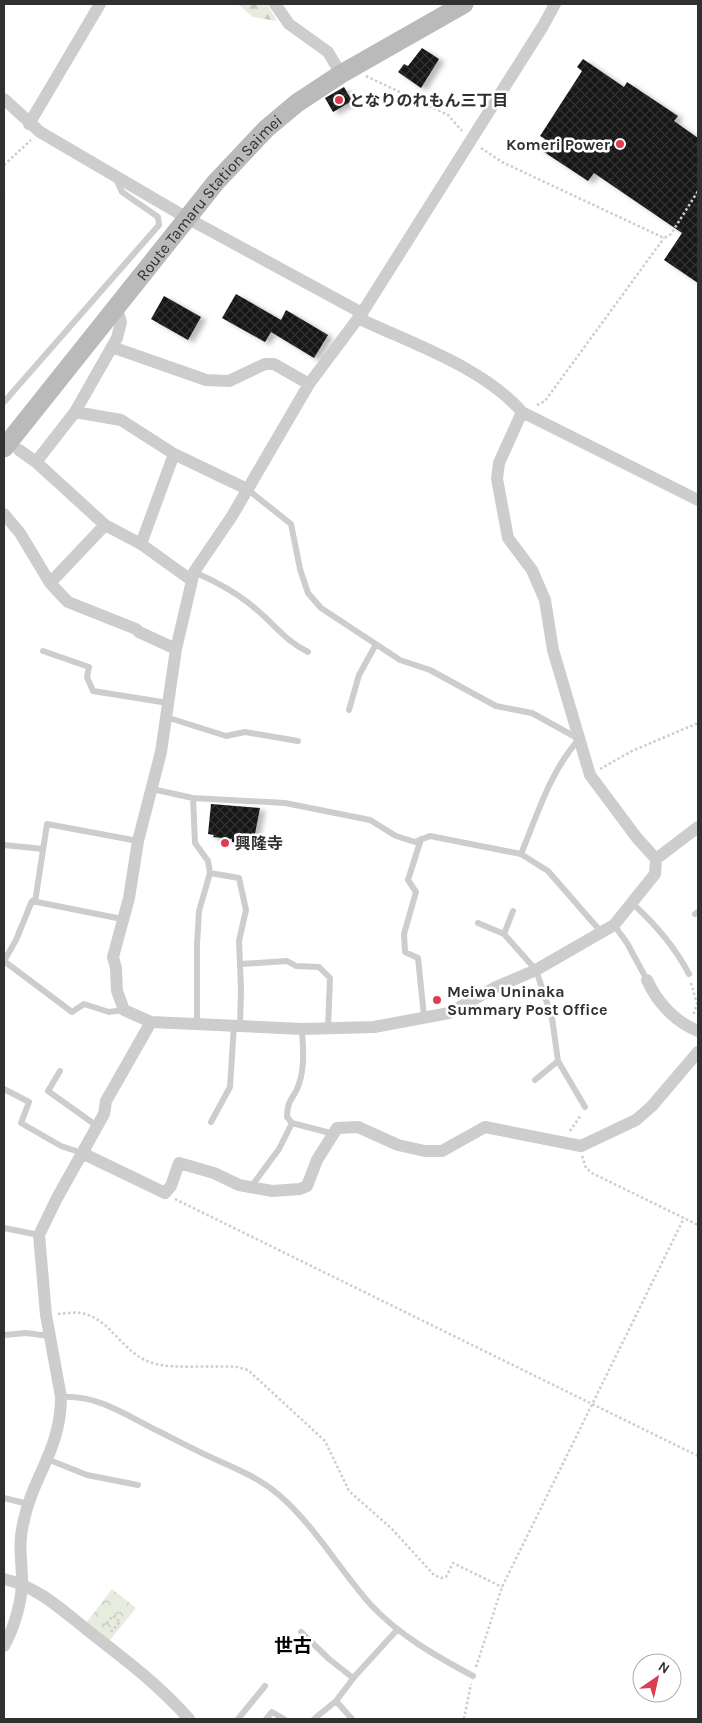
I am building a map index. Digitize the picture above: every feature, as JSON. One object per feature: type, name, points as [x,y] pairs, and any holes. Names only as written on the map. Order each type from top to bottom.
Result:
[{"type":"main road","name":"Route Tamaru Station Saimei","points":[[11,449],[116,306],[221,176],[266,129],[297,103],[346,71],[464,4]]},
{"type":"street","points":[[29,124],[100,4]]},
{"type":"street","points":[[275,4],[289,24],[328,52],[346,71]]},
{"type":"street","points":[[522,412],[499,463],[497,479],[508,538],[532,570],[545,600],[553,650],[590,775],[637,838],[656,859],[655,874],[614,925],[536,970],[496,987],[449,1012],[374,1027],[302,1029],[151,1022],[124,1010],[117,991],[116,968],[113,957],[129,898],[138,841],[161,752],[176,649],[193,576],[232,516],[309,384],[360,316],[555,4]]},
{"type":"street","points":[[4,99],[29,124],[40,132],[187,218],[360,316],[491,382],[511,398],[522,412],[698,500]]},
{"type":"street","points":[[36,462],[75,412],[112,347],[120,329],[120,314],[116,306]]},
{"type":"street","points":[[112,347],[206,380],[229,381],[265,364],[274,364],[309,384]]},
{"type":"street","points":[[75,412],[121,420],[174,454],[247,489]]},
{"type":"street","points":[[11,449],[36,462],[105,525],[141,544],[193,576]]},
{"type":"street","points":[[141,544],[174,454]]},
{"type":"street","points":[[6,518],[20,533],[50,583],[68,602],[136,629],[176,649]]},
{"type":"street","points":[[50,583],[105,525]]},
{"type":"street","points":[[656,859],[698,827]]},
{"type":"street","points":[[647,980],[654,995],[678,1019],[694,1030]]},
{"type":"street","points":[[4,1646],[16,1615],[22,1583],[19,1559],[20,1539],[28,1504],[48,1460],[61,1417],[61,1397],[49,1336],[41,1280],[39,1235],[57,1198],[104,1114],[106,1102],[151,1022]]},
{"type":"street","points":[[82,1153],[165,1194],[172,1186],[179,1164],[214,1173],[240,1185],[272,1191],[300,1189],[307,1186],[317,1160],[337,1128],[358,1127],[398,1145],[425,1151],[442,1150],[485,1127],[581,1146],[636,1120],[652,1106],[698,1052]]},
{"type":"street","points":[[4,1579],[22,1583],[38,1592],[156,1684],[189,1719]]},
{"type":"lane","points":[[4,402],[159,225],[158,217],[122,192],[115,176]]},
{"type":"lane","points":[[247,489],[291,524],[300,569],[308,593],[320,608],[375,646],[400,660],[430,670],[496,706],[532,713],[579,739],[563,757],[555,772],[521,854]]},
{"type":"lane","points":[[193,576],[218,583],[243,598],[294,645],[308,652]]},
{"type":"lane","points":[[349,710],[358,675],[375,646]]},
{"type":"lane","points":[[43,651],[89,667],[87,677],[93,691],[168,703]]},
{"type":"lane","points":[[166,717],[226,736],[245,732],[298,741]]},
{"type":"lane","points":[[152,789],[193,798],[285,803],[370,820],[396,836],[415,842],[430,836],[521,854],[548,871],[602,933]]},
{"type":"lane","points":[[193,798],[195,843],[208,861],[210,872],[199,911],[197,1025]]},
{"type":"lane","points":[[35,902],[47,824],[138,841]]},
{"type":"lane","points":[[421,839],[408,880],[416,892],[404,934],[404,952],[418,958],[424,1016]]},
{"type":"lane","points":[[4,845],[43,850]]},
{"type":"lane","points":[[210,872],[240,878],[246,910],[239,941],[241,964],[237,1026],[230,1087],[211,1122]]},
{"type":"lane","points":[[122,919],[32,901],[16,940],[4,961],[72,1012],[84,1004],[109,1012],[124,1010]]},
{"type":"lane","points":[[632,904],[649,918],[680,956],[689,974]]},
{"type":"lane","points":[[504,934],[513,911]]},
{"type":"lane","points":[[478,923],[504,934],[536,970],[552,1018],[558,1061],[586,1107]]},
{"type":"lane","points":[[614,925],[627,943],[647,980]]},
{"type":"lane","points":[[241,964],[287,961],[296,966],[319,968],[330,978],[328,1028]]},
{"type":"lane","points":[[302,1029],[304,1060],[299,1086],[290,1098],[287,1116],[292,1123],[334,1134]]},
{"type":"lane","points":[[535,1080],[558,1061]]},
{"type":"lane","points":[[60,1071],[48,1091],[97,1126]]},
{"type":"lane","points":[[4,1089],[29,1102],[21,1123],[61,1146],[82,1153]]},
{"type":"lane","points":[[251,1187],[279,1149],[292,1123]]},
{"type":"lane","points":[[4,1228],[39,1235]]},
{"type":"lane","points":[[4,1335],[26,1333],[49,1336]]},
{"type":"lane","points":[[61,1397],[75,1396],[95,1400],[121,1410],[148,1426],[249,1473],[279,1495],[324,1544],[371,1604],[397,1630],[435,1655],[473,1676]]},
{"type":"lane","points":[[48,1460],[87,1475],[138,1485]]},
{"type":"lane","points":[[4,1498],[28,1504]]},
{"type":"lane","points":[[314,1719],[336,1700],[353,1678],[397,1630]]},
{"type":"lane","points":[[301,1632],[329,1660],[353,1678]]},
{"type":"lane","points":[[238,1719],[265,1686]]},
{"type":"lane","points":[[336,1700],[352,1719]]},
{"type":"lane","points":[[266,1719],[272,1712],[284,1719]]},
{"type":"path","points":[[346,71],[448,116],[471,141],[502,162],[664,238]]},
{"type":"path","points":[[4,164],[40,132]]},
{"type":"path","points":[[522,412],[545,402],[664,238],[671,234],[698,191]]},
{"type":"path","points":[[590,775],[632,751],[698,724]]},
{"type":"path","points":[[689,974],[697,1004],[694,1030]]},
{"type":"path","points":[[562,1142],[586,1107]]},
{"type":"path","points":[[581,1146],[583,1161],[586,1168],[592,1173],[698,1225]]},
{"type":"path","points":[[165,1194],[698,1456]]},
{"type":"path","points":[[464,1719],[473,1676],[502,1587],[684,1218]]},
{"type":"path","points":[[46,1315],[78,1312],[88,1315],[99,1321],[139,1357],[157,1364],[237,1366],[248,1370],[325,1441],[349,1491],[391,1528],[434,1575],[441,1578],[446,1577],[453,1563],[502,1587]]},
{"type":"path","points":[[98,1625],[106,1624],[113,1616],[120,1622],[102,1642]]},
{"type":"green space","points":[[238,4],[267,4],[277,21],[253,17]]},
{"type":"green space","points":[[112,1589],[136,1608],[106,1645],[83,1627]]},
{"type":"building","points":[[422,48],[439,59],[421,88],[398,72],[404,64],[408,66]]},
{"type":"building","name":"Komeri Power","points":[[583,59],[624,87],[627,82],[678,116],[674,121],[698,138],[698,283],[664,260],[682,233],[594,173],[588,181],[538,148],[545,139],[540,136],[582,71],[577,67]]},
{"type":"building","name":"となりのれもん三丁目","points":[[344,87],[352,101],[333,112],[325,98]]},
{"type":"building","points":[[236,294],[281,320],[286,310],[328,335],[314,358],[271,332],[265,342],[222,318]]},
{"type":"building","points":[[164,296],[201,317],[188,340],[151,319]]},
{"type":"building","points":[[211,804],[260,808],[253,844],[232,842],[232,839],[213,837],[214,835],[208,834]]},
{"type":"place","name":"となりのれもん三丁目","points":[[339,100]]},
{"type":"place","name":"Komeri Power","points":[[620,144]]},
{"type":"place","name":"興隆寺","points":[[225,843]]},
{"type":"place","name":"Meiwa Uninaka Summary Post Office","points":[[437,1000]]},
{"type":"district","name":"世古","points":[[293,1645]]}]
